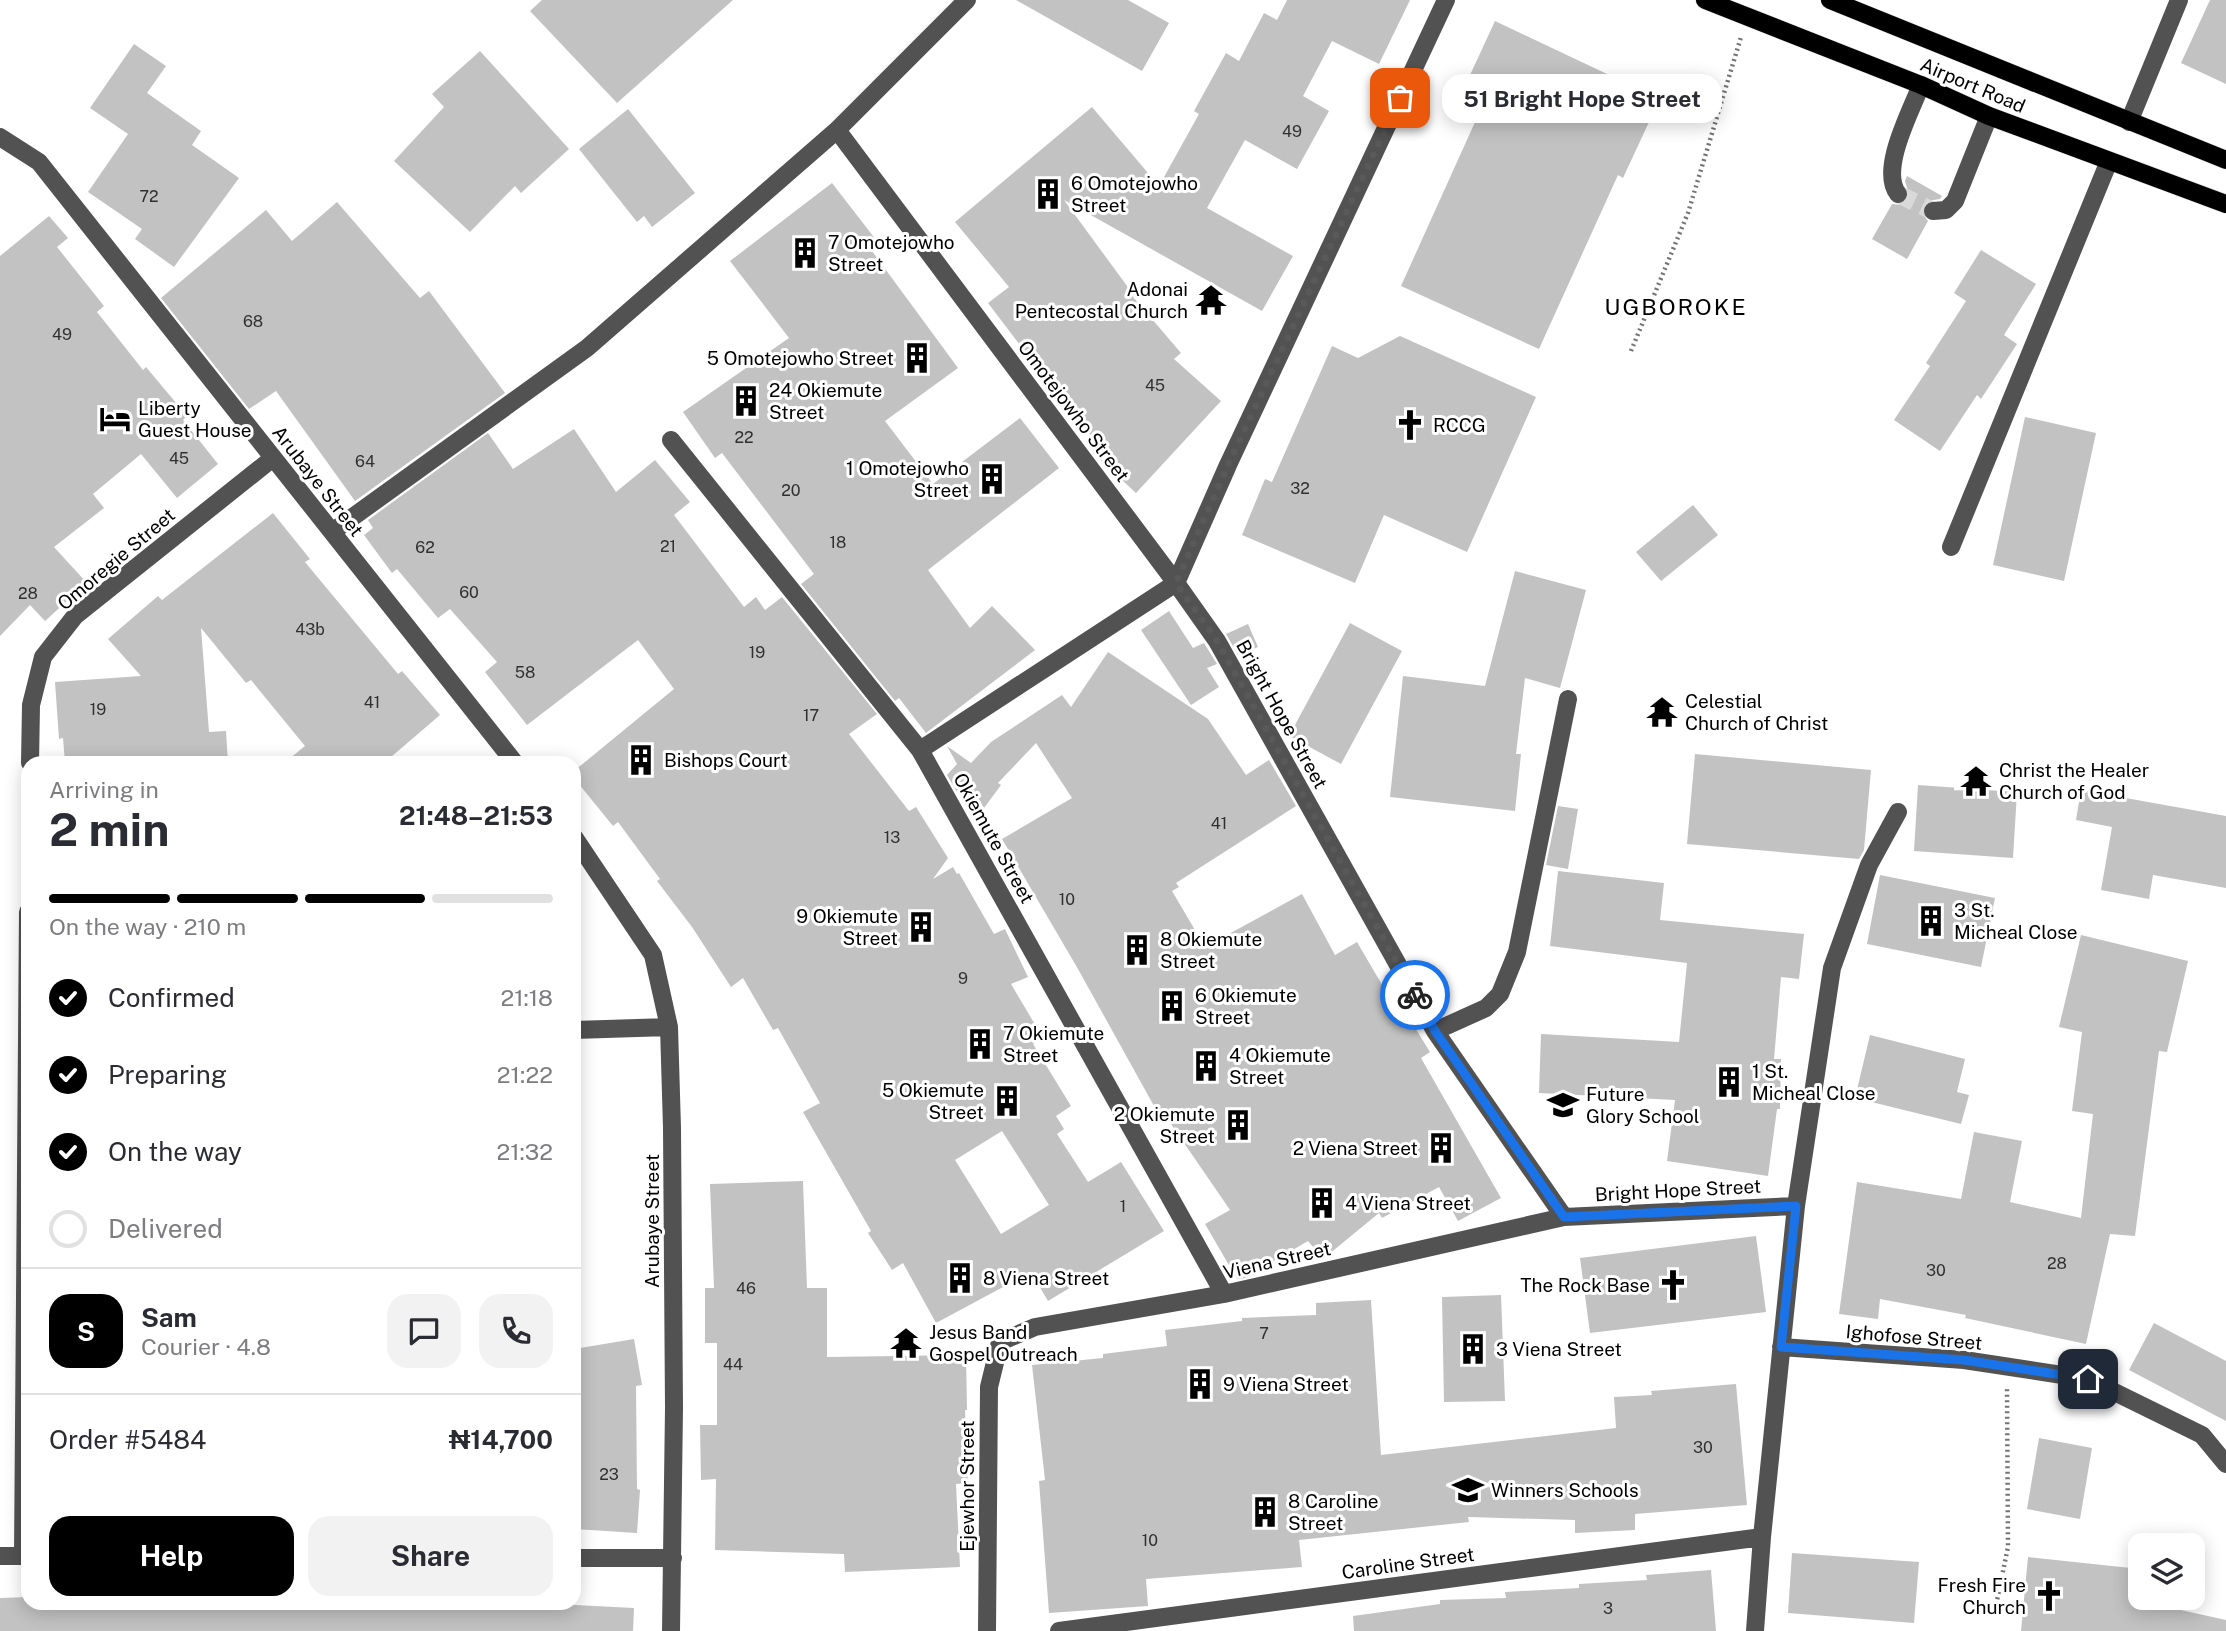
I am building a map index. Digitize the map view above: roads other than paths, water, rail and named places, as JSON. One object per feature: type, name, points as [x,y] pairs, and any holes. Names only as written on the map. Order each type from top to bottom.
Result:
[{"type":"main road","name":"Airport Road","points":[[1705,0],[1921,85],[1989,116],[2226,204]]},
{"type":"main road","name":"Airport Road","points":[[1830,0],[2226,160]]},
{"type":"street","points":[[332,532],[587,348],[837,131],[967,0]]},
{"type":"street","points":[[920,750],[1176,583],[1228,465],[1446,0]]},
{"type":"street","points":[[2129,122],[2179,0]]},
{"type":"street","points":[[1898,194],[1893,187],[1891,166],[1921,85]]},
{"type":"street","points":[[1933,211],[1946,210],[1955,201],[1989,116]]},
{"type":"street","name":"Omotejowho Street","points":[[837,131],[1176,583]]},
{"type":"street","name":"Arubaye Street","points":[[0,137],[39,162],[509,756]]},
{"type":"street","points":[[1951,547],[2109,161]]},
{"type":"street","name":"Okiemute Street","points":[[671,440],[920,750],[1224,1294]]},
{"type":"street","name":"Omoregie Street","points":[[30,756],[31,705],[43,657],[75,616],[273,458]]},
{"type":"street","name":"Bright Hope Street","points":[[1176,583],[1217,641],[1435,1031],[1564,1217],[1796,1206]]},
{"type":"street","points":[[1435,1031],[1486,1008],[1500,994],[1517,952],[1568,699]]},
{"type":"street","points":[[1755,1631],[1796,1206],[1832,968],[1869,865],[1898,811]]},
{"type":"street","name":"Arubaye Street","points":[[581,847],[653,955],[669,1027],[672,1142],[671,1631]]},
{"type":"street","points":[[581,1030],[669,1027]]},
{"type":"street","name":"Viena Street","points":[[1000,1342],[1035,1327],[1224,1294],[1564,1217]]},
{"type":"street","name":"Ejewhor Street","points":[[986,1631],[989,1387],[1000,1342]]},
{"type":"street","name":"Ighofose Street","points":[[1781,1347],[1964,1360],[2088,1379],[2202,1435],[2226,1464]]},
{"type":"street","name":"Caroline Street","points":[[1059,1631],[1762,1537]]},
{"type":"street","points":[[0,1556],[21,1556]]},
{"type":"street","points":[[581,1558],[673,1558]]},
{"type":"tunnel","points":[[1898,194],[1933,211]]},
{"type":"place","name":"51 Bright Hope Street","points":[[1400,98]]},
{"type":"place","name":"6 Omotejowho Street","points":[[1048,194]]},
{"type":"place","name":"7 Omotejowho Street","points":[[805,253]]},
{"type":"place","name":"Adonai Pentecostal Church","points":[[1211,300]]},
{"type":"place","name":"5 Omotejowho Street","points":[[917,358]]},
{"type":"place","name":"24 Okiemute Street","points":[[746,401]]},
{"type":"place","name":"Liberty Guest House","points":[[115,419]]},
{"type":"place","name":"RCCG","points":[[1410,425]]},
{"type":"place","name":"1 Omotejowho Street","points":[[992,479]]},
{"type":"place","name":"Celestial Church of Christ","points":[[1662,712]]},
{"type":"place","name":"Bishops Court","points":[[641,760]]},
{"type":"place","name":"Christ the Healer Church of God","points":[[1976,781]]},
{"type":"place","name":"3 St. Micheal Close","points":[[1931,921]]},
{"type":"place","name":"9 Okiemute Street","points":[[921,927]]},
{"type":"place","name":"8 Okiemute Street","points":[[1137,950]]},
{"type":"place","name":"6 Okiemute Street","points":[[1172,1006]]},
{"type":"place","name":"7 Okiemute Street","points":[[980,1044]]},
{"type":"place","name":"4 Okiemute Street","points":[[1206,1066]]},
{"type":"place","name":"1 St. Micheal Close","points":[[1729,1082]]},
{"type":"place","name":"5 Okiemute Street","points":[[1007,1101]]},
{"type":"place","name":"Future Glory School","points":[[1563,1105]]},
{"type":"place","name":"2 Okiemute Street","points":[[1238,1125]]},
{"type":"place","name":"2 Viena Street","points":[[1441,1148]]},
{"type":"place","name":"4 Viena Street","points":[[1322,1203]]},
{"type":"place","name":"8 Viena Street","points":[[960,1278]]},
{"type":"place","name":"The Rock Base","points":[[1673,1285]]},
{"type":"place","name":"Jesus Band Gospel Outreach","points":[[906,1343]]},
{"type":"place","name":"3 Viena Street","points":[[1473,1349]]},
{"type":"place","name":"9 Viena Street","points":[[1200,1384]]},
{"type":"place","name":"Winners Schools","points":[[1468,1490]]},
{"type":"place","name":"8 Caroline Street","points":[[1265,1512]]},
{"type":"place","name":"Fresh Fire Church","points":[[2049,1596]]},
{"type":"district","name":"UGBOROKE","points":[[1676,306]]}]
